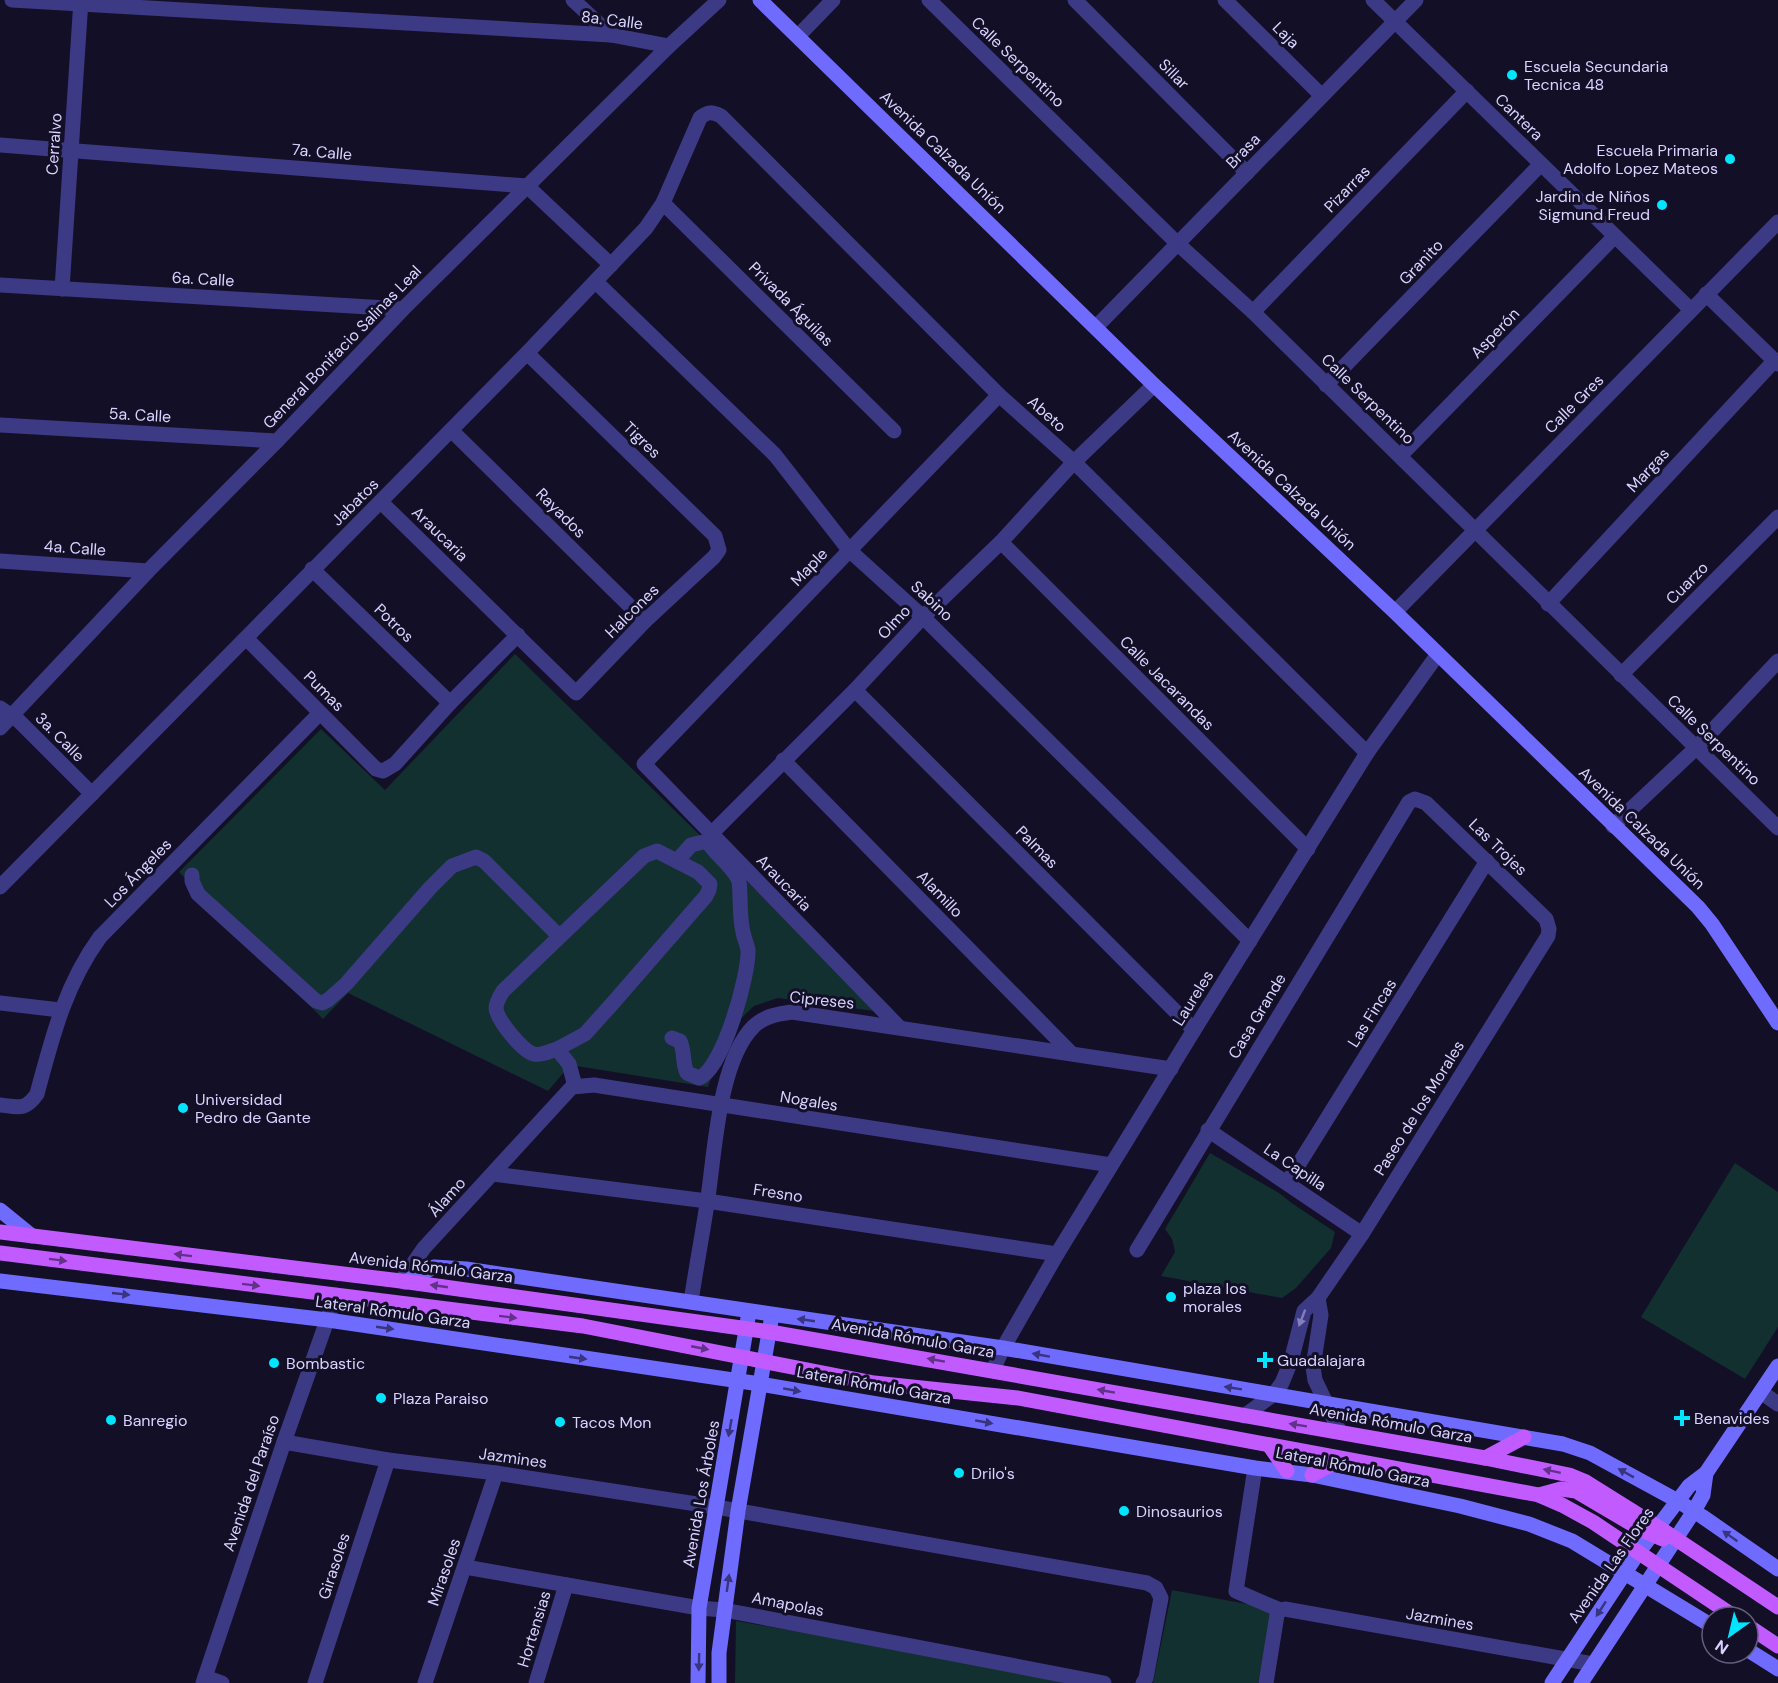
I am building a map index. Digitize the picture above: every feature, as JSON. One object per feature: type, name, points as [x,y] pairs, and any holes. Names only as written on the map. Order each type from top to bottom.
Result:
[{"type":"main road","name":"Avenida Rómulo Garza","points":[[0,1232],[403,1281],[770,1332],[1341,1432],[1569,1475],[1586,1482],[1655,1531],[1676,1540],[1778,1607]]},
{"type":"main road","points":[[0,1253],[583,1326],[874,1383],[1018,1398],[1340,1460],[1539,1495],[1593,1522],[1717,1605]]},
{"type":"main road","points":[[1485,1458],[1524,1437]]},
{"type":"main road","points":[[1269,1446],[1287,1471]]},
{"type":"main road","points":[[1312,1476],[1340,1460]]},
{"type":"main road","points":[[1539,1495],[1561,1489],[1576,1491],[1655,1531]]},
{"type":"main road","points":[[1760,1634],[1778,1646]]},
{"type":"street","name":"8a. Calle","points":[[12,0],[81,2],[611,35],[669,46]]},
{"type":"street","points":[[573,0],[611,35]]},
{"type":"street","name":"General Bonifacio Salinas Leal","points":[[0,728],[6,712],[277,441],[403,309],[669,46],[719,0]]},
{"type":"street","name":"Avenida Calzada Unión","points":[[760,0],[1155,385],[1395,612],[1705,915],[1778,1023]]},
{"type":"street","points":[[798,36],[833,0]]},
{"type":"street","name":"Calle Serpentino","points":[[929,0],[1178,244],[1253,312],[1696,748],[1776,821]]},
{"type":"street","name":"Sillar","points":[[1075,0],[1247,173]]},
{"type":"street","name":"Laja","points":[[1225,0],[1322,96]]},
{"type":"street","name":"Cantera","points":[[1373,0],[1691,310]]},
{"type":"street","name":"Brasa","points":[[1096,327],[1416,0]]},
{"type":"street","name":"Cerralvo","points":[[62,289],[81,2]]},
{"type":"street","name":"Pizarras","points":[[1253,312],[1467,91]]},
{"type":"street","name":"Abeto","points":[[700,118],[706,113],[713,112],[721,116],[999,395],[1074,462],[1367,753]]},
{"type":"street","name":"Jabatos","points":[[0,887],[247,639],[312,569],[527,353],[646,228],[663,203],[700,118]]},
{"type":"street","name":"7a. Calle","points":[[0,145],[527,186]]},
{"type":"street","name":"Granito","points":[[1326,385],[1541,164]]},
{"type":"street","points":[[527,186],[611,265]]},
{"type":"street","name":"Privada Águilas","points":[[663,203],[894,431]]},
{"type":"street","name":"Calle Gres","points":[[1395,612],[1778,222]]},
{"type":"street","name":"Asperón","points":[[1400,456],[1615,236]]},
{"type":"street","name":"Sabino","points":[[596,282],[771,451],[849,550],[924,617],[1250,941]]},
{"type":"street","name":"6a. Calle","points":[[0,285],[403,309]]},
{"type":"street","points":[[1706,294],[1776,362]]},
{"type":"street","name":"Tigres","points":[[527,353],[716,536],[719,550],[714,557]]},
{"type":"street","name":"Margas","points":[[1548,604],[1776,362]]},
{"type":"street","name":"Olmo","points":[[677,861],[691,845],[709,838],[924,617],[1001,542],[1074,462],[1155,385]]},
{"type":"street","name":"Maple","points":[[644,764],[999,395]]},
{"type":"street","name":"5a. Calle","points":[[0,425],[277,441]]},
{"type":"street","name":"Rayados","points":[[451,430],[645,621]]},
{"type":"street","name":"Araucaria","points":[[381,502],[576,693]]},
{"type":"street","name":"Cuarzo","points":[[1621,675],[1778,517]]},
{"type":"street","name":"Calle Jacarandas","points":[[1001,542],[1308,849]]},
{"type":"street","name":"Halcones","points":[[576,693],[645,621],[714,557]]},
{"type":"street","name":"4a. Calle","points":[[0,561],[148,571]]},
{"type":"street","name":"Potros","points":[[312,569],[450,703]]},
{"type":"street","points":[[450,703],[518,635]]},
{"type":"street","name":"Pumas","points":[[247,639],[376,769],[382,771],[395,764],[450,703]]},
{"type":"street","name":"Laureles","points":[[993,1370],[1003,1348],[1057,1254],[1172,1069],[1194,1029],[1367,753],[1438,654]]},
{"type":"street","points":[[1613,826],[1696,748],[1778,661]]},
{"type":"street","name":"Palmas","points":[[855,690],[1194,1029]]},
{"type":"street","name":"3a. Calle","points":[[6,712],[92,794]]},
{"type":"street","name":"Los Ángeles","points":[[0,1105],[25,1107],[37,1094],[60,1010],[83,962],[100,937],[320,713]]},
{"type":"street","name":"Alamillo","points":[[783,760],[1071,1053]]},
{"type":"street","name":"Araucaria","points":[[644,764],[709,838],[899,1027]]},
{"type":"street","name":"Las Trojes","points":[[1409,802],[1415,799],[1426,802],[1546,919],[1549,929],[1548,936]]},
{"type":"street","name":"Casa Grande","points":[[1137,1250],[1409,802]]},
{"type":"street","points":[[672,1038],[680,1041],[687,1073],[699,1078],[706,1075],[734,1020],[748,952],[742,932],[737,874],[714,852],[709,838]]},
{"type":"street","points":[[657,851],[677,861],[707,879],[710,884],[706,896],[585,1034],[557,1049],[540,1054],[532,1054],[526,1050],[510,1033],[496,1009],[503,991],[644,856],[657,851]]},
{"type":"street","points":[[192,875],[192,881],[198,894],[316,1001],[322,1003],[346,984],[437,880],[452,866],[468,858],[476,857],[484,861],[559,936]]},
{"type":"street","name":"Las Fincas","points":[[1287,1184],[1487,861]]},
{"type":"street","name":"Paseo de los Morales","points":[[1244,1416],[1274,1394],[1286,1375],[1302,1315],[1318,1298],[1362,1234],[1548,936]]},
{"type":"street","points":[[0,1003],[60,1010]]},
{"type":"street","name":"Cipreses","points":[[691,1302],[721,1106],[737,1052],[753,1027],[762,1019],[775,1014],[792,1012],[1172,1069]]},
{"type":"street","points":[[557,1049],[568,1064],[575,1086]]},
{"type":"street","name":"Nogales","points":[[575,1086],[594,1085],[1112,1165]]},
{"type":"street","name":"Álamo","points":[[403,1281],[419,1254],[523,1139],[575,1086]]},
{"type":"street","name":"La Capilla","points":[[1209,1130],[1362,1234]]},
{"type":"street","name":"Fresno","points":[[492,1174],[707,1201],[1057,1254]]},
{"type":"street","points":[[0,1210],[32,1236]]},
{"type":"street","name":"Lateral Rómulo Garza","points":[[403,1281],[441,1266],[1003,1348],[1569,1446],[1590,1453],[1678,1501],[1778,1569]]},
{"type":"street","name":"Lateral Rómulo Garza","points":[[0,1281],[328,1320],[760,1384],[1255,1468],[1287,1471],[1460,1506],[1529,1524],[1572,1541],[1700,1619]]},
{"type":"street","name":"Avenida del Paraíso","points":[[204,1680],[336,1295]]},
{"type":"street","points":[[1318,1298],[1321,1321],[1313,1367],[1317,1386],[1328,1403],[1341,1432]]},
{"type":"street","name":"Avenida Los Árboles","points":[[698,1683],[699,1608],[749,1312]]},
{"type":"street","points":[[719,1683],[718,1653],[724,1610],[771,1315]]},
{"type":"street","name":"Avenida Las Flores","points":[[1552,1683],[1638,1553],[1691,1485],[1706,1473],[1778,1366]]},
{"type":"street","points":[[1761,1392],[1778,1404]]},
{"type":"street","name":"Jazmines","points":[[284,1442],[388,1460],[496,1473],[716,1507],[1147,1582],[1156,1588],[1161,1598],[1146,1678],[1143,1683]]},
{"type":"street","name":"Girasoles","points":[[315,1683],[388,1460]]},
{"type":"street","name":"Jazmines","points":[[1255,1468],[1236,1591],[1280,1610],[1285,1609],[1593,1664]]},
{"type":"street","name":"Mirasoles","points":[[425,1683],[496,1473]]},
{"type":"street","name":"Avenida Las Flores","points":[[1581,1683],[1694,1511],[1703,1495],[1706,1473]]},
{"type":"street","name":"Amapolas","points":[[465,1567],[699,1608],[724,1610],[1074,1680],[1104,1683]]},
{"type":"street","name":"Hortensias","points":[[536,1683],[566,1585]]},
{"type":"street","points":[[1266,1683],[1277,1615],[1280,1610]]},
{"type":"street","points":[[1760,1658],[1778,1669]]},
{"type":"street","points":[[204,1680],[222,1683]]},
{"type":"green space","points":[[515,654],[870,1002],[874,1011],[778,998],[754,1006],[727,1032],[708,1087],[570,1065],[548,1091],[348,993],[323,1019],[179,872],[321,729],[385,790]]},
{"type":"green space","points":[[1210,1153],[1279,1193],[1335,1232],[1331,1248],[1296,1288],[1282,1298],[1161,1276],[1175,1252],[1172,1239],[1165,1229]]},
{"type":"green space","points":[[1735,1163],[1778,1192],[1778,1327],[1745,1379],[1641,1317]]},
{"type":"green space","points":[[1172,1590],[1273,1609],[1258,1683],[1153,1683]]},
{"type":"green space","points":[[736,1621],[1065,1678],[1063,1683],[735,1683]]},
{"type":"place","name":"Escuela Secundaria Tecnica 48","points":[[1512,75]]},
{"type":"place","name":"Escuela Primaria Adolfo Lopez Mateos","points":[[1730,159]]},
{"type":"place","name":"Jardin de Niños Sigmund Freud","points":[[1662,205]]},
{"type":"place","name":"Universidad Pedro de Gante","points":[[183,1108]]},
{"type":"place","name":"plaza los morales","points":[[1171,1297]]},
{"type":"place","name":"Guadalajara","points":[[1265,1360]]},
{"type":"place","name":"Bombastic","points":[[274,1363]]},
{"type":"place","name":"Plaza Paraiso","points":[[381,1398]]},
{"type":"place","name":"Benavides","points":[[1682,1418]]},
{"type":"place","name":"Banregio","points":[[111,1420]]},
{"type":"place","name":"Tacos Mon","points":[[560,1422]]},
{"type":"place","name":"Drilo's","points":[[959,1473]]},
{"type":"place","name":"Dinosaurios","points":[[1124,1511]]}]
